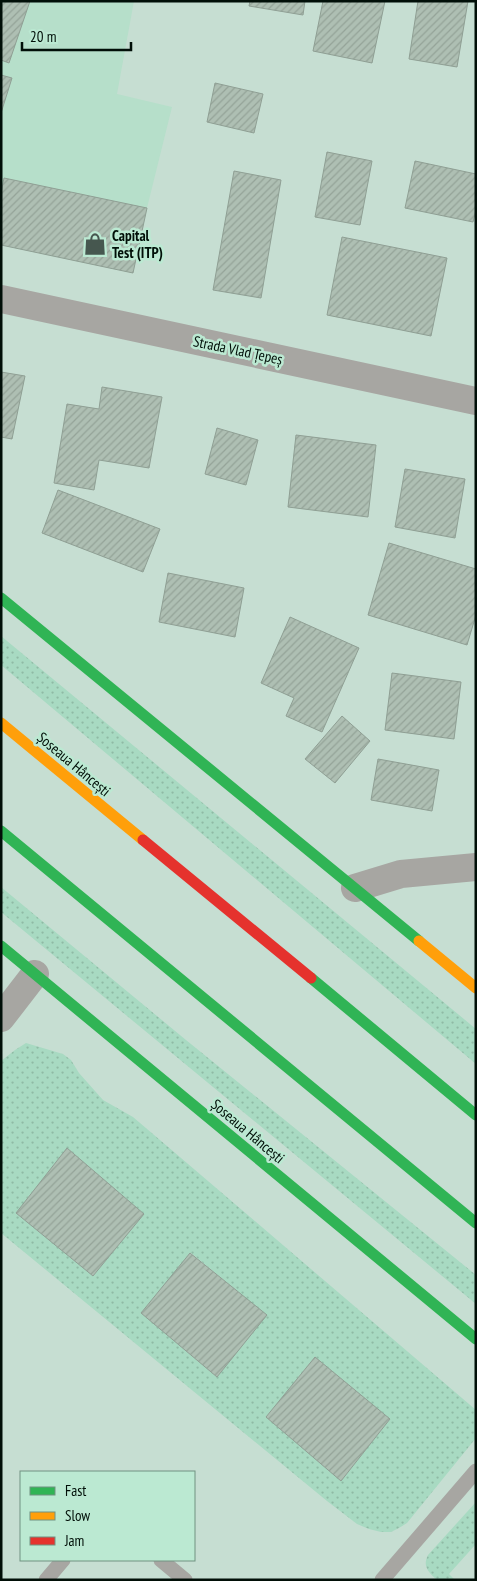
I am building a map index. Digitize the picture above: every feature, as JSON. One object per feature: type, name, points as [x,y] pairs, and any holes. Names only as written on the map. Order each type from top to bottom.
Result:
[{"type":"main road","points":[[1,598],[476,988]]},
{"type":"main road","name":"Șoseaua Hâncești","points":[[1,723],[476,1115]]},
{"type":"main road","points":[[1,831],[476,1223]]},
{"type":"main road","name":"Șoseaua Hâncești","points":[[1,946],[476,1339]]},
{"type":"street","name":"Strada Vlad Țepeș","points":[[1,299],[476,401]]},
{"type":"street","points":[[355,888],[401,874],[476,867]]},
{"type":"street","points":[[1,1018],[36,974]]},
{"type":"lane","points":[[382,1580],[476,1471]]},
{"type":"lane","points":[[46,1580],[62,1561]]},
{"type":"lane","points":[[162,1561],[184,1580]]},
{"type":"shaded area","points":[[1,1],[134,1],[117,94],[172,107],[133,273],[1,245]]},
{"type":"shaded area","points":[[1,636],[476,1029],[476,1064],[1,665]]},
{"type":"shaded area","points":[[1,887],[476,1275],[476,1304],[1,912]]},
{"type":"shaded area","points":[[26,1043],[63,1054],[71,1060],[79,1073],[103,1100],[133,1117],[476,1410],[476,1438],[407,1523],[391,1532],[381,1532],[357,1524],[1,1233],[1,1061]],"holes":[[[67,1148],[144,1214],[93,1276],[16,1213]],[[191,1253],[266,1315],[217,1377],[141,1313]],[[315,1357],[390,1419],[341,1481],[266,1417]]]},
{"type":"shaded area","points":[[476,1502],[476,1544],[449,1574],[455,1580],[437,1580],[426,1566],[428,1555]]},
{"type":"building","points":[[1,1],[30,1],[9,63],[1,60]]},
{"type":"building","points":[[250,1],[305,1],[303,15],[249,6]]},
{"type":"building","points":[[323,1],[385,1],[372,63],[313,51]]},
{"type":"building","points":[[418,1],[468,1],[457,67],[409,59]]},
{"type":"building","points":[[1,75],[12,78],[1,113]]},
{"type":"building","points":[[215,83],[263,94],[254,133],[207,122]]},
{"type":"building","points":[[327,152],[372,161],[360,225],[315,217]]},
{"type":"building","points":[[415,161],[476,174],[476,210],[473,222],[405,208]]},
{"type":"building","points":[[234,171],[281,180],[261,298],[213,290]]},
{"type":"building","points":[[4,178],[147,208],[133,273],[1,245],[1,193]]},
{"type":"building","points":[[342,237],[447,258],[431,336],[327,315]]},
{"type":"building","points":[[1,372],[25,376],[12,439],[1,437]]},
{"type":"building","points":[[102,387],[162,397],[149,468],[99,460],[94,490],[54,483],[67,404],[99,409]]},
{"type":"building","points":[[217,428],[258,440],[246,485],[205,474]]},
{"type":"building","points":[[296,435],[376,445],[368,517],[288,507]]},
{"type":"building","points":[[405,469],[465,479],[455,538],[395,527]]},
{"type":"building","points":[[58,490],[160,529],[143,572],[42,533]]},
{"type":"building","points":[[389,543],[476,569],[476,615],[467,645],[368,615]]},
{"type":"building","points":[[168,573],[244,588],[235,637],[159,622]]},
{"type":"building","points":[[290,617],[359,648],[322,732],[286,716],[294,698],[261,683]]},
{"type":"building","points":[[392,673],[461,682],[454,739],[385,730]]},
{"type":"building","points":[[342,716],[370,741],[335,783],[305,759]]},
{"type":"building","points":[[378,759],[439,770],[432,811],[371,800]]},
{"type":"building","points":[[67,1148],[144,1214],[93,1276],[16,1213]]},
{"type":"building","points":[[190,1253],[267,1315],[217,1377],[141,1313]]},
{"type":"building","points":[[315,1357],[390,1419],[341,1481],[266,1417]]},
{"type":"traffic: fast","points":[[1,598],[419,941]]},
{"type":"traffic: fast","points":[[1,831],[476,1223]]},
{"type":"traffic: fast","points":[[1,946],[476,1339]]},
{"type":"traffic: fast","points":[[311,978],[476,1115]]},
{"type":"traffic: slow","points":[[1,723],[143,840]]},
{"type":"traffic: slow","points":[[419,941],[476,988]]},
{"type":"traffic: jam","points":[[143,840],[311,978]]},
{"type":"place","name":"Capital Test (ITP)","points":[[95,244]]}]
